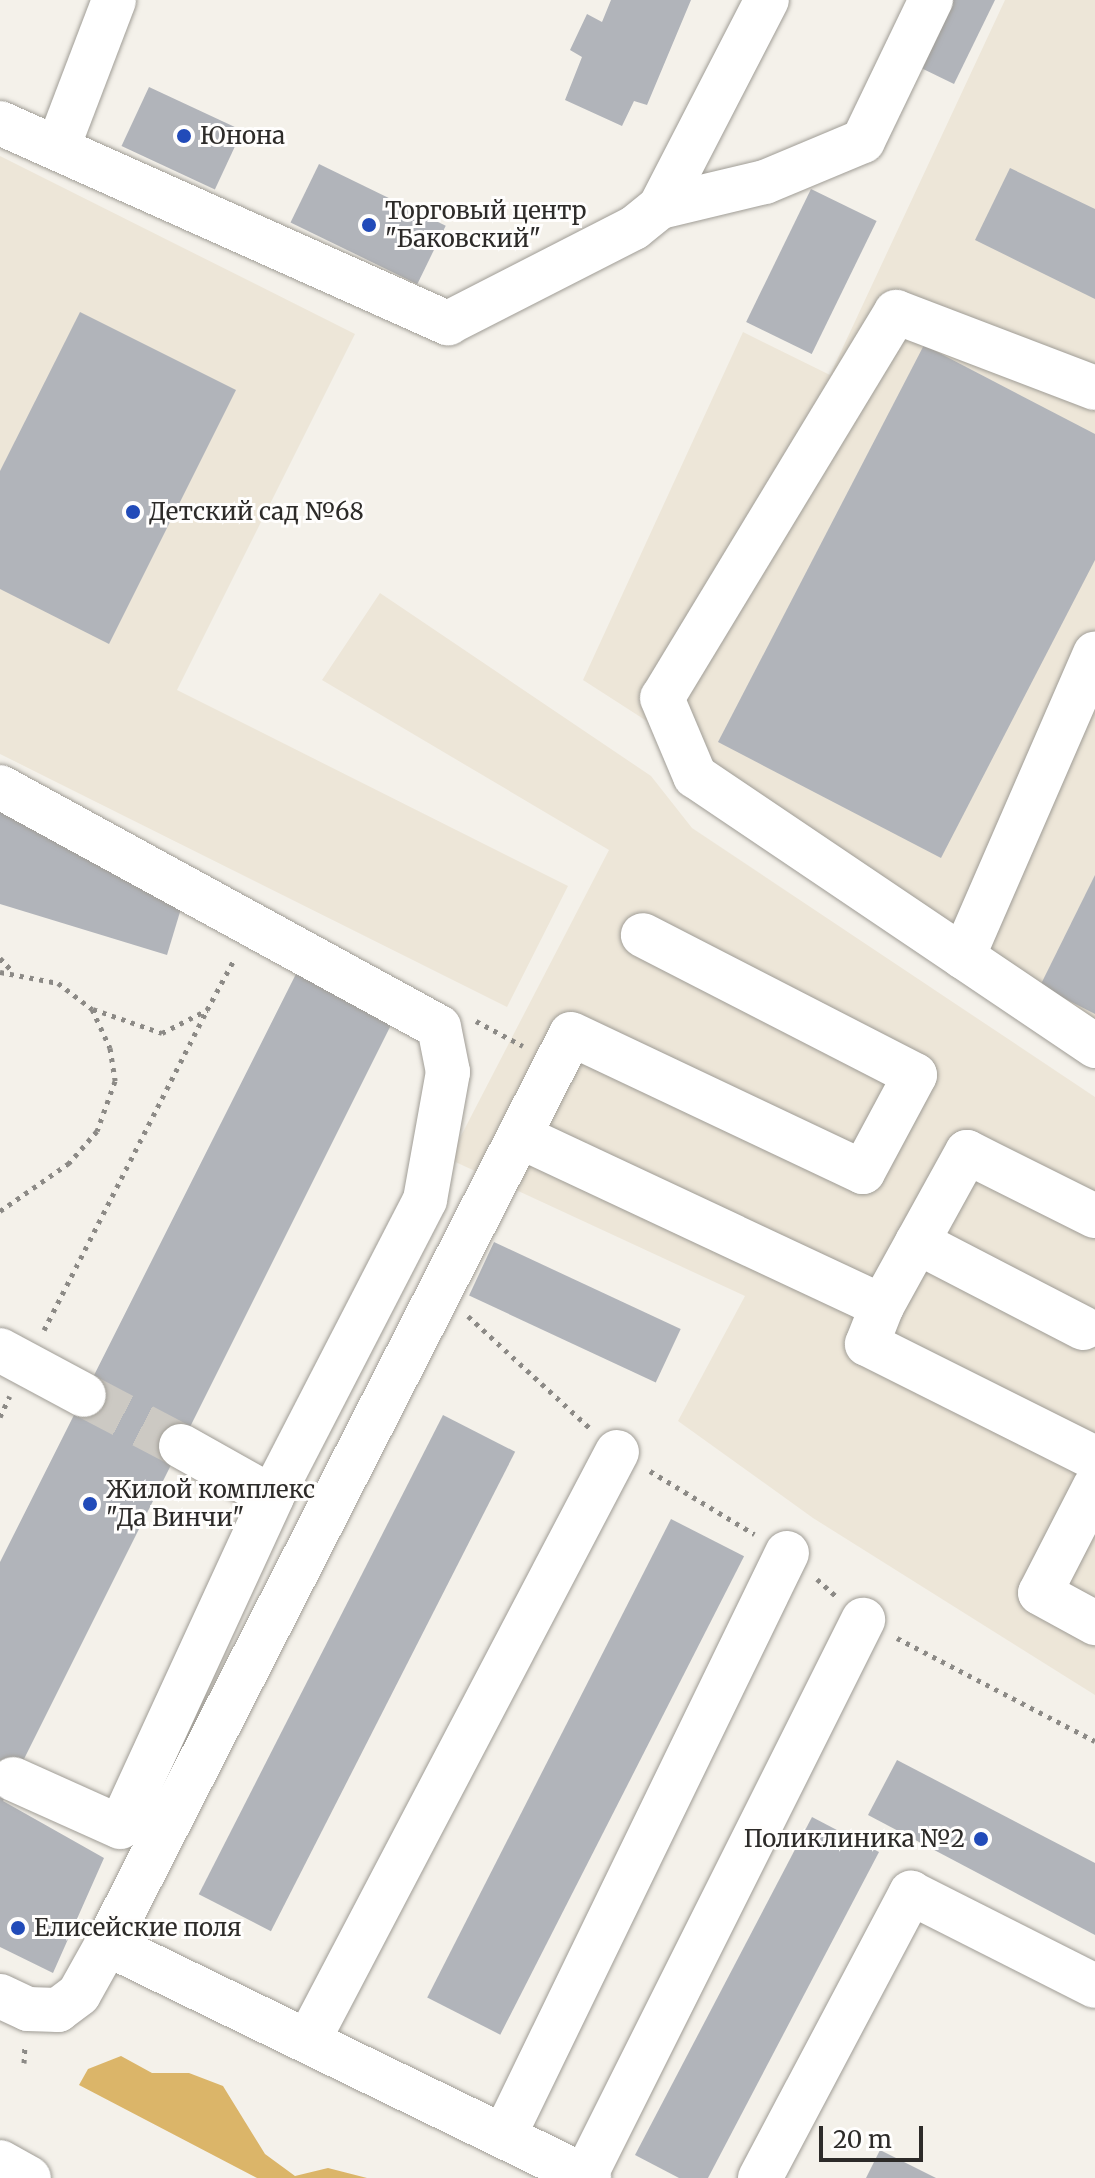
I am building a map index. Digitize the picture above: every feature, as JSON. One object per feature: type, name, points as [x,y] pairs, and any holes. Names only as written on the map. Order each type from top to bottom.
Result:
[{"type":"street","points":[[58,147],[114,0]]},
{"type":"street","points":[[0,123],[448,323],[634,228],[660,207],[767,0]]},
{"type":"street","points":[[660,207],[765,182],[863,141],[931,0]]},
{"type":"street","points":[[1095,388],[896,312],[662,698],[695,776],[1095,1046]]},
{"type":"street","points":[[963,957],[1095,653]]},
{"type":"street","points":[[0,787],[439,1027],[448,1072],[425,1200],[272,1497],[120,1827],[13,1779]]},
{"type":"street","points":[[0,1996],[28,2009],[58,2010],[79,1994],[107,1944],[439,1281],[571,1034],[863,1172],[915,1075],[643,935]]},
{"type":"street","points":[[519,1136],[882,1306]]},
{"type":"street","points":[[1095,1216],[967,1152],[882,1306],[867,1344],[1095,1458]]},
{"type":"street","points":[[917,1242],[1083,1328]]},
{"type":"street","points":[[13,1357],[84,1395]]},
{"type":"street","points":[[181,1446],[272,1497]]},
{"type":"street","points":[[308,2041],[617,1452]]},
{"type":"street","points":[[1095,1486],[1040,1593],[1095,1623]]},
{"type":"street","points":[[504,2136],[787,1553]]},
{"type":"street","points":[[107,1944],[587,2177],[863,1620]]},
{"type":"street","points":[[760,2178],[911,1893],[1095,1986]]},
{"type":"street","points":[[0,2162],[29,2178]]},
{"type":"path","points":[[0,1417],[13,1357],[252,925]]},
{"type":"path","points":[[0,958],[11,970]]},
{"type":"path","points":[[0,972],[11,970],[58,983],[92,1009],[162,1033],[207,1010]]},
{"type":"path","points":[[0,1211],[69,1163],[97,1131],[115,1081],[110,1048],[92,1009]]},
{"type":"path","points":[[439,1281],[519,1368],[617,1452]]},
{"type":"shaded area","points":[[1005,0],[1095,0],[1095,1050],[670,736],[583,680],[743,332],[830,375]]},
{"type":"shaded area","name":"Детский сад №68","points":[[0,156],[355,334],[177,690],[568,886],[507,1007],[0,754]]},
{"type":"shaded area","points":[[380,593],[651,776],[692,828],[1095,1097],[1095,1695],[813,1518],[678,1421],[745,1296],[449,1159],[609,850],[322,680]]},
{"type":"shaded area","points":[[121,2056],[152,2073],[189,2073],[223,2086],[265,2154],[295,2176],[328,2168],[367,2178],[257,2178],[79,2085],[88,2069]]},
{"type":"building","points":[[611,0],[691,0],[647,105],[634,101],[622,126],[565,100],[582,57],[570,50],[587,14],[602,22]]},
{"type":"building","points":[[952,0],[995,0],[954,84],[919,67]]},
{"type":"building","points":[[149,87],[242,131],[215,189],[122,146]]},
{"type":"building","name":"Торговый центр \"Баковский\"","points":[[319,164],[446,226],[417,284],[291,222]]},
{"type":"building","points":[[1010,168],[1095,209],[1095,299],[975,240]]},
{"type":"building","points":[[811,189],[877,221],[812,354],[746,322]]},
{"type":"building","points":[[80,312],[236,390],[109,644],[0,589],[0,471]]},
{"type":"building","points":[[924,345],[1095,434],[1095,560],[941,858],[718,742]]},
{"type":"building","points":[[0,787],[186,892],[167,955],[0,904]]},
{"type":"building","points":[[1095,875],[1095,1014],[1040,986]]},
{"type":"building","name":"Жилой комплекс \"Да Винчи\"","points":[[301,964],[399,1009],[3,1801],[104,1858],[53,1973],[0,1947],[0,1562]]},
{"type":"building","points":[[494,1242],[681,1329],[656,1383],[469,1295]]},
{"type":"building","points":[[443,1415],[515,1452],[271,1931],[199,1894]]},
{"type":"building","points":[[671,1519],[744,1556],[500,2035],[427,1997]]},
{"type":"building","name":"Поликлиника №2","points":[[897,1760],[1095,1863],[1095,1935],[868,1815]]},
{"type":"building","points":[[812,1817],[879,1852],[708,2178],[679,2178],[635,2155]]},
{"type":"building","points":[[880,2150],[936,2178],[866,2178]]},
{"type":"tunnel","points":[[84,1395],[181,1446]]},
{"type":"place","name":"Юнона","points":[[184,136]]},
{"type":"place","name":"Торговый центр \"Баковский\"","points":[[369,225]]},
{"type":"place","name":"Детский сад №68","points":[[133,512]]},
{"type":"place","name":"Жилой комплекс \"Да Винчи\"","points":[[90,1504]]},
{"type":"place","name":"Поликлиника №2","points":[[981,1839]]},
{"type":"place","name":"Елисейские поля","points":[[18,1928]]}]
